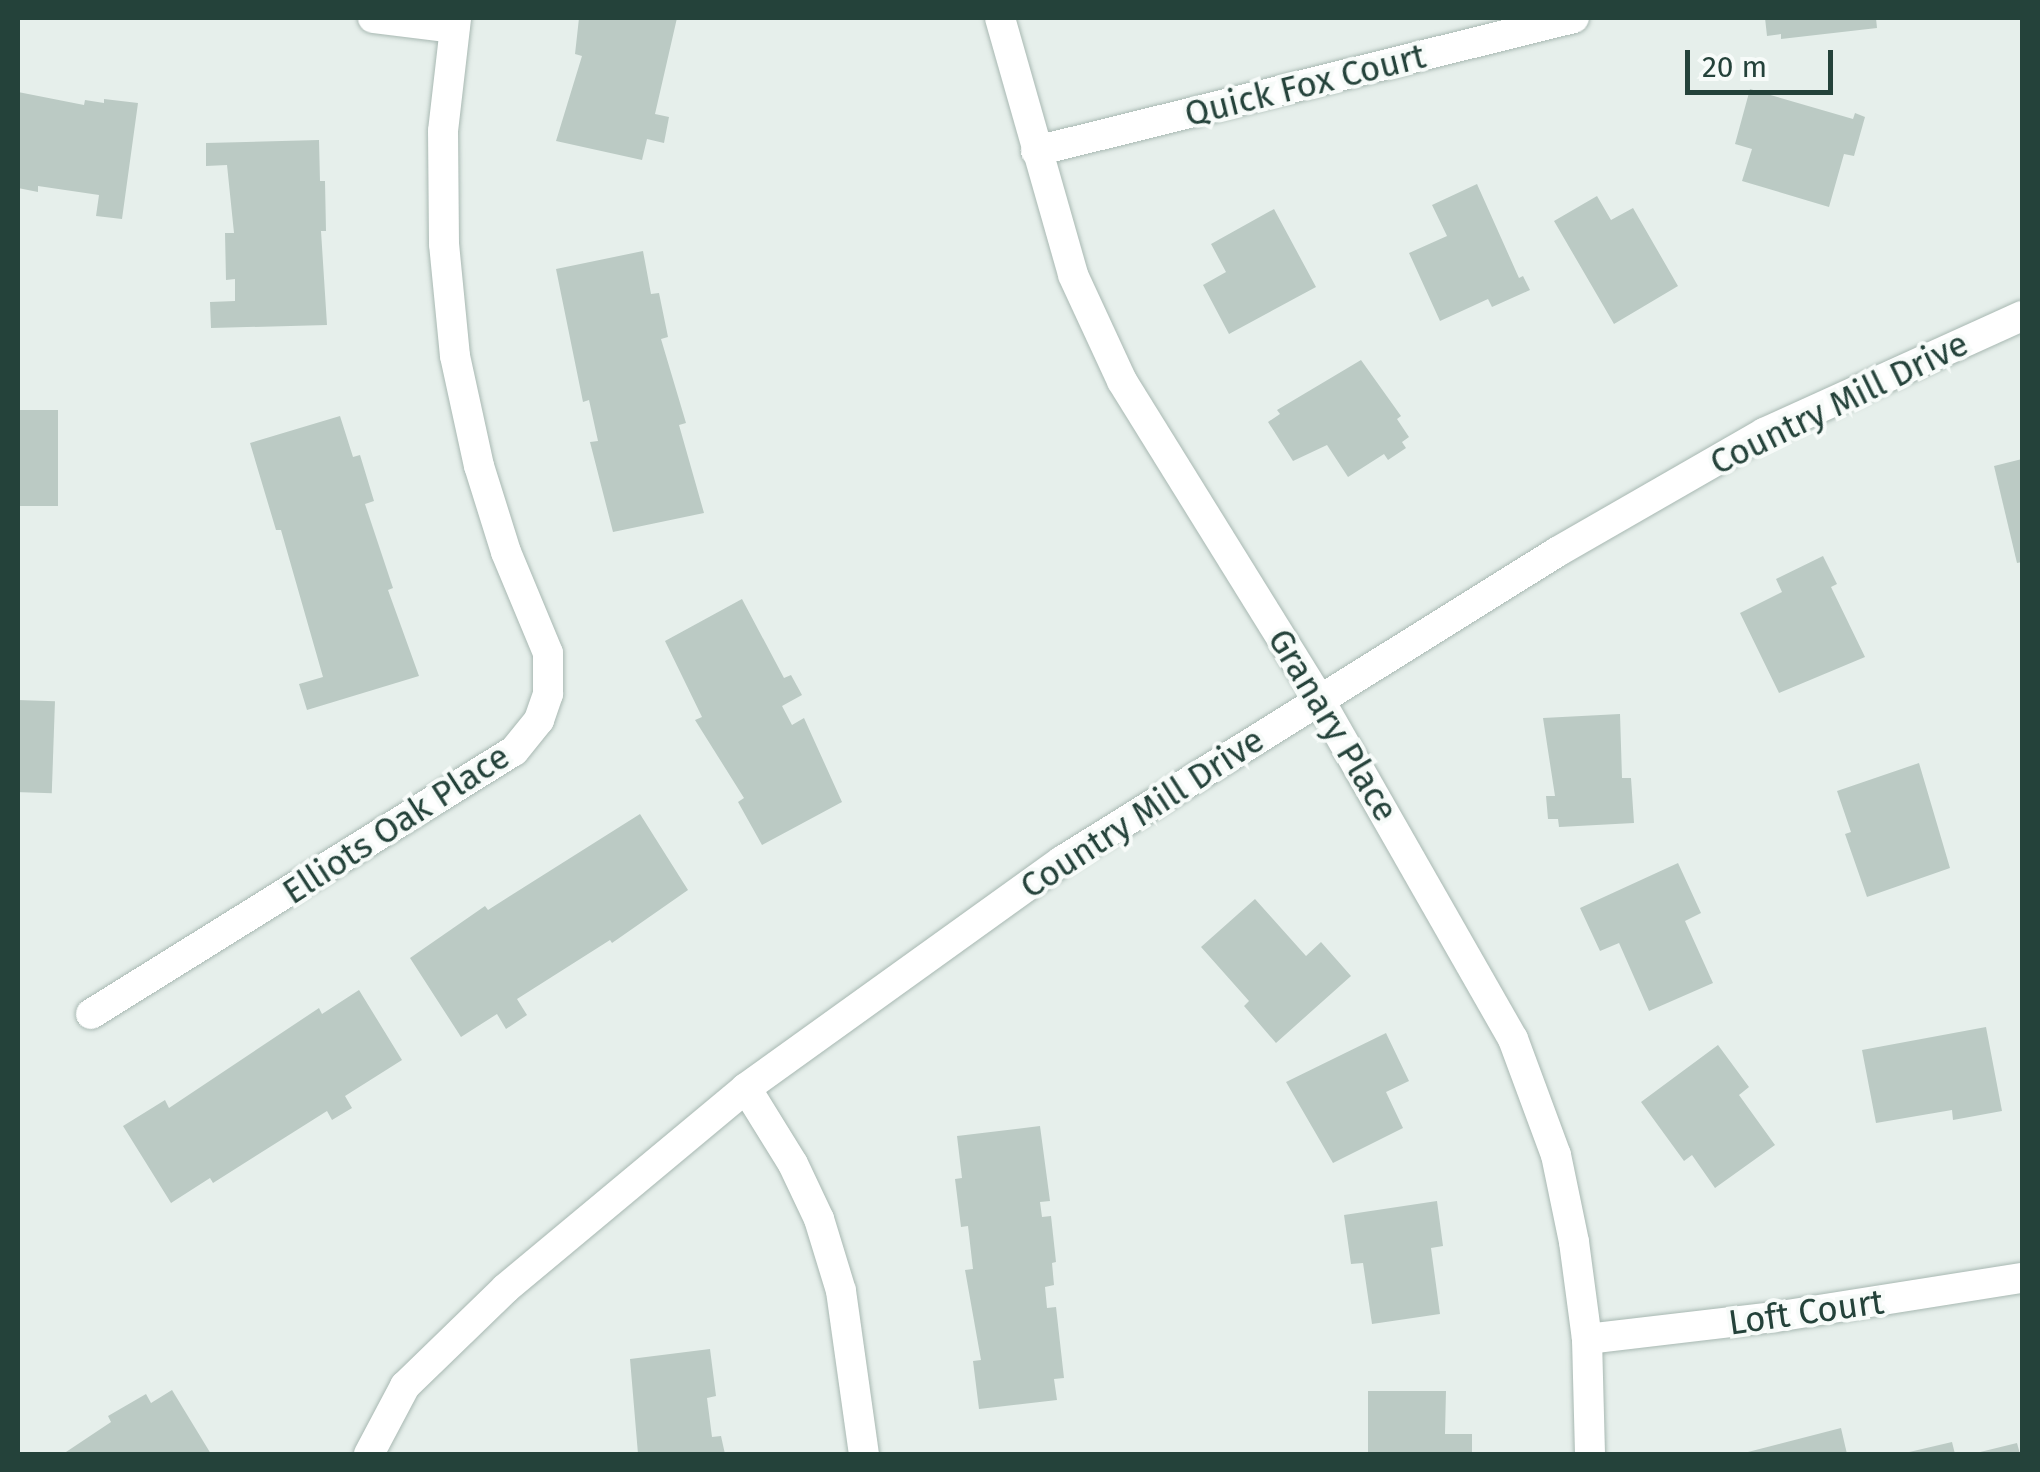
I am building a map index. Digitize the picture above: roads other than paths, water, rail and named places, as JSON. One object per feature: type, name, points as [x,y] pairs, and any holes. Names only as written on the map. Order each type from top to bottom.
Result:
[{"type":"street","points":[[372,18],[455,23]]},
{"type":"street","name":"Granary Place","points":[[1000,18],[1073,275],[1122,381],[1319,699],[1514,1038],[1556,1155],[1574,1242],[1587,1339],[1590,1454]]},
{"type":"street","name":"Quick Fox Court","points":[[1036,151],[1574,18]]},
{"type":"street","name":"Elliots Oak Place","points":[[91,1014],[514,751],[539,720],[548,694],[548,653],[506,552],[479,466],[455,356],[444,244],[443,131],[455,23]]},
{"type":"street","name":"Country Mill Drive","points":[[369,1454],[405,1386],[506,1288],[746,1088],[1062,860],[1557,552],[1764,434],[2022,316]]},
{"type":"street","points":[[746,1088],[793,1164],[819,1219],[842,1291],[864,1454]]},
{"type":"street","name":"Loft Court","points":[[1587,1339],[1794,1314],[2022,1278]]}]
